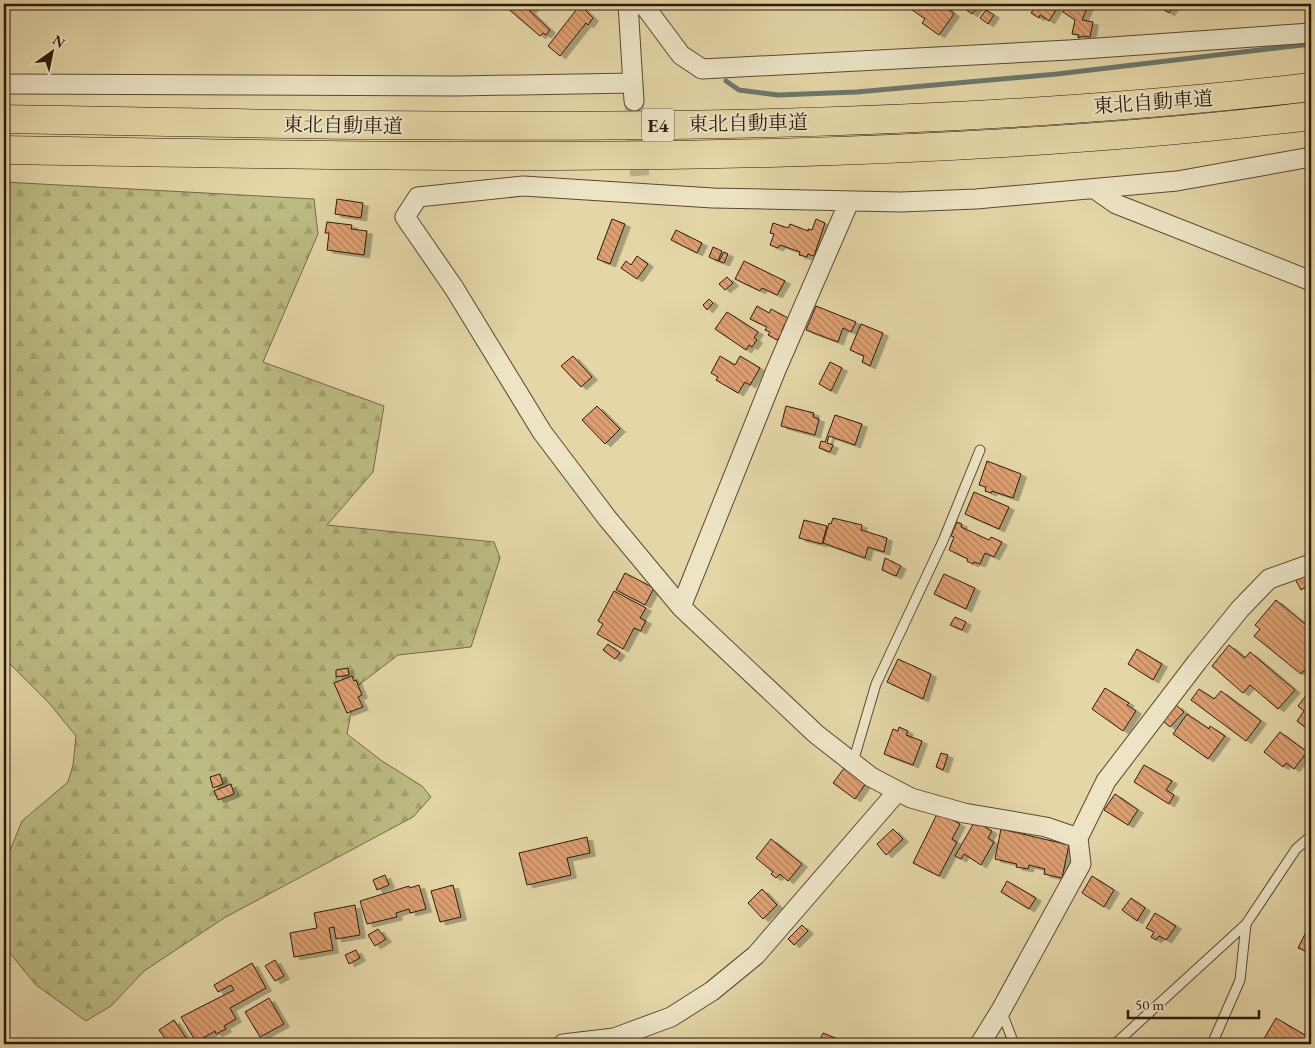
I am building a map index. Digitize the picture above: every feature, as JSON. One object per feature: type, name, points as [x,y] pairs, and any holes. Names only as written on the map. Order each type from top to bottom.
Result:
[{"type":"highway","name":"東北自動車道","points":[[4,119],[465,126],[735,124],[985,114],[1169,102],[1311,87]]},
{"type":"highway","name":"東北自動車道","points":[[4,150],[461,156],[736,154],[958,146],[1168,131],[1311,116]]},
{"type":"street","points":[[4,84],[457,86],[634,92],[628,4]]},
{"type":"street","points":[[643,4],[681,55],[702,69],[1069,50],[1311,33]]},
{"type":"street","points":[[1078,838],[1046,827],[964,813],[897,792],[816,734],[681,607],[607,518],[542,432],[454,288],[405,217],[418,197],[523,186],[713,198],[849,202],[976,199],[1096,190],[1177,181],[1311,157]]},
{"type":"street","points":[[1096,190],[1116,204],[1311,280]]},
{"type":"street","points":[[681,607],[776,370],[849,202]]},
{"type":"street","points":[[980,1044],[1001,1010],[1081,864],[1078,838],[1106,781],[1240,609],[1270,579],[1311,564]]},
{"type":"street","points":[[563,1044],[614,1038],[672,1017],[712,991],[756,955],[897,792]]},
{"type":"lane","points":[[853,762],[876,684],[943,541],[980,450]]},
{"type":"lane","points":[[1115,1044],[1246,924],[1296,848],[1311,836]]},
{"type":"lane","points":[[1212,1044],[1240,980],[1246,924]]},
{"type":"lane","points":[[1001,1010],[1014,1044]]},
{"type":"green space","points":[[4,182],[314,199],[318,234],[263,362],[384,406],[373,472],[327,525],[494,542],[500,558],[471,647],[398,655],[356,687],[347,734],[382,761],[422,786],[431,797],[413,817],[224,918],[144,971],[111,1006],[86,1021],[36,985],[4,946],[4,865],[22,821],[68,782],[73,765],[76,736],[50,704],[4,658]]},
{"type":"building","points":[[509,4],[530,4],[533,7],[530,11],[550,30],[546,35],[543,33],[540,36],[506,7]]},
{"type":"building","points":[[911,4],[944,4],[954,14],[939,35],[922,23],[925,19],[908,7]]},
{"type":"building","points":[[958,4],[980,4],[972,14]]},
{"type":"building","points":[[1023,4],[1060,4],[1049,21],[1040,15],[1039,18],[1031,13],[1033,10]]},
{"type":"building","points":[[1069,4],[1089,4],[1082,20],[1093,22],[1090,37],[1083,36],[1078,38],[1079,35],[1072,34],[1075,20],[1063,12]]},
{"type":"building","points":[[1164,4],[1175,4],[1169,13],[1161,8]]},
{"type":"building","points":[[580,5],[593,18],[588,25],[586,23],[560,56],[548,46]]},
{"type":"building","points":[[986,10],[994,15],[988,24],[980,18]]},
{"type":"building","points":[[337,199],[363,203],[361,218],[335,214]]},
{"type":"building","points":[[612,219],[625,224],[610,264],[597,259]]},
{"type":"building","points":[[816,219],[825,223],[814,256],[808,254],[807,257],[799,255],[800,252],[780,245],[778,248],[770,245],[774,234],[770,233],[773,223],[788,228],[790,224],[808,231],[808,229],[812,230]]},
{"type":"building","points":[[327,222],[352,225],[351,229],[367,231],[364,255],[327,250],[329,233],[325,233]]},
{"type":"building","points":[[676,230],[702,243],[697,253],[671,240]]},
{"type":"building","points":[[713,247],[722,251],[718,261],[709,257]]},
{"type":"building","points":[[724,252],[728,254],[724,263],[719,261]]},
{"type":"building","points":[[637,256],[648,264],[637,279],[621,268],[626,261],[631,265]]},
{"type":"building","points":[[744,261],[785,281],[777,295],[762,288],[760,291],[735,279]]},
{"type":"building","points":[[727,277],[733,283],[725,290],[719,284]]},
{"type":"building","points":[[709,299],[713,303],[707,310],[703,305]]},
{"type":"building","points":[[757,306],[769,313],[771,309],[788,318],[782,330],[784,331],[777,340],[768,335],[770,332],[765,330],[767,327],[750,319]]},
{"type":"building","points":[[816,306],[856,322],[851,332],[843,328],[838,342],[806,330]]},
{"type":"building","points":[[727,312],[758,332],[754,338],[757,340],[752,347],[749,345],[746,350],[715,329]]},
{"type":"building","points":[[861,324],[883,333],[870,366],[862,362],[864,356],[850,350]]},
{"type":"building","points":[[573,356],[592,377],[581,387],[561,366]]},
{"type":"building","points":[[720,356],[735,365],[740,356],[760,368],[750,385],[745,382],[738,393],[716,380],[718,377],[711,373]]},
{"type":"building","points":[[830,362],[842,368],[831,391],[819,384]]},
{"type":"building","points":[[597,406],[620,429],[605,444],[582,420]]},
{"type":"building","points":[[786,406],[814,413],[813,417],[819,419],[815,435],[781,426]]},
{"type":"building","points":[[835,415],[862,424],[855,445],[829,436],[827,443],[833,445],[830,452],[819,448],[821,441],[825,442]]},
{"type":"building","points":[[987,461],[1021,474],[1013,498],[992,491],[991,493],[985,491],[986,487],[979,485]]},
{"type":"building","points":[[974,492],[1009,507],[999,529],[965,514]]},
{"type":"building","points":[[833,518],[862,525],[861,530],[887,538],[884,552],[868,547],[865,558],[823,543],[829,523],[831,524]]},
{"type":"building","points":[[804,520],[827,526],[822,544],[799,538]]},
{"type":"building","points":[[957,522],[962,524],[961,527],[989,540],[991,537],[1002,542],[994,557],[985,553],[980,564],[974,562],[973,564],[967,561],[968,559],[949,550],[954,537],[951,536]]},
{"type":"building","points":[[885,558],[901,566],[896,576],[882,570]]},
{"type":"building","points":[[1311,569],[1311,583],[1301,590],[1294,577]]},
{"type":"building","points":[[625,573],[654,588],[645,605],[616,590]]},
{"type":"building","points":[[944,574],[975,588],[966,609],[934,594]]},
{"type":"building","points":[[614,591],[646,608],[640,618],[646,621],[641,631],[634,628],[623,649],[597,634],[603,624],[598,621]]},
{"type":"building","points":[[1276,600],[1311,629],[1311,662],[1301,674],[1254,636],[1260,629],[1255,625]]},
{"type":"building","points":[[955,617],[966,622],[962,630],[950,625]]},
{"type":"building","points":[[608,644],[620,653],[615,659],[603,650]]},
{"type":"building","points":[[1229,645],[1245,658],[1250,652],[1295,690],[1278,709],[1250,685],[1243,693],[1212,666]]},
{"type":"building","points":[[1137,649],[1162,664],[1153,680],[1128,664]]},
{"type":"building","points":[[898,659],[931,674],[923,699],[887,682]]},
{"type":"building","points":[[348,668],[349,675],[336,677],[336,670]]},
{"type":"building","points":[[352,676],[354,681],[356,680],[362,695],[358,697],[363,707],[347,713],[334,683]]},
{"type":"building","points":[[1105,688],[1129,703],[1127,705],[1136,711],[1123,731],[1092,709]]},
{"type":"building","points":[[1199,689],[1214,699],[1221,691],[1261,721],[1246,741],[1191,700]]},
{"type":"building","points":[[1311,689],[1311,732],[1297,721],[1304,711],[1298,706]]},
{"type":"building","points":[[1176,705],[1184,712],[1170,727],[1163,721]]},
{"type":"building","points":[[1187,714],[1209,729],[1210,726],[1225,736],[1208,759],[1173,734]]},
{"type":"building","points":[[899,727],[908,731],[906,735],[922,741],[913,765],[884,754],[893,729],[898,731]]},
{"type":"building","points":[[1280,732],[1307,752],[1294,769],[1286,763],[1283,767],[1264,752]]},
{"type":"building","points":[[941,753],[948,755],[943,770],[936,767]]},
{"type":"building","points":[[1144,765],[1172,781],[1166,790],[1174,795],[1169,804],[1134,782]]},
{"type":"building","points":[[845,767],[866,783],[855,799],[833,783]]},
{"type":"building","points":[[220,774],[223,784],[213,788],[210,777]]},
{"type":"building","points":[[231,784],[234,794],[218,800],[214,791]]},
{"type":"building","points":[[1115,794],[1138,810],[1128,825],[1104,810]]},
{"type":"building","points":[[938,812],[960,824],[952,839],[957,842],[939,876],[913,863]]},
{"type":"building","points":[[975,821],[992,831],[988,838],[994,842],[981,865],[964,854],[961,859],[955,856]]},
{"type":"building","points":[[893,829],[903,839],[886,855],[877,844]]},
{"type":"building","points":[[1001,829],[1069,845],[1062,878],[1044,874],[1045,869],[1029,865],[1028,869],[1016,867],[1017,864],[995,859]]},
{"type":"building","points":[[587,837],[590,853],[567,858],[571,875],[527,885],[519,853]]},
{"type":"building","points":[[771,839],[802,864],[788,881],[780,874],[776,878],[771,874],[773,872],[756,858]]},
{"type":"building","points":[[385,875],[389,885],[377,890],[373,880]]},
{"type":"building","points":[[1092,876],[1114,890],[1104,907],[1082,893]]},
{"type":"building","points":[[1007,881],[1036,898],[1029,909],[1001,892]]},
{"type":"building","points":[[419,885],[426,909],[410,913],[409,909],[396,913],[397,917],[367,924],[360,901],[409,886],[410,888]]},
{"type":"building","points":[[453,885],[461,917],[440,922],[431,891]]},
{"type":"building","points":[[762,889],[777,905],[763,919],[748,903]]},
{"type":"building","points":[[1131,898],[1145,908],[1137,921],[1122,910]]},
{"type":"building","points":[[355,905],[360,935],[336,939],[334,927],[329,928],[333,950],[294,957],[290,933],[317,928],[314,913]]},
{"type":"building","points":[[1155,913],[1176,926],[1166,940],[1159,936],[1156,940],[1151,937],[1154,932],[1146,928]]},
{"type":"building","points":[[1311,922],[1311,957],[1306,955],[1308,952],[1298,948]]},
{"type":"building","points":[[802,925],[808,931],[794,945],[788,939]]},
{"type":"building","points":[[378,929],[386,939],[375,946],[368,935]]},
{"type":"building","points":[[356,950],[360,958],[349,964],[345,955]]},
{"type":"building","points":[[275,960],[284,976],[275,981],[265,966]]},
{"type":"building","points":[[252,963],[266,988],[230,1008],[236,1019],[224,1026],[226,1029],[216,1034],[215,1031],[196,1042],[181,1017],[234,990],[231,985],[218,992],[214,985]]},
{"type":"building","points":[[269,998],[284,1024],[260,1037],[245,1012]]},
{"type":"building","points":[[1276,1018],[1308,1037],[1305,1042],[1308,1044],[1261,1044]]},
{"type":"building","points":[[174,1020],[190,1044],[169,1044],[159,1030]]},
{"type":"building","points":[[823,1033],[838,1039],[841,1044],[818,1044]]},
{"type":"building","points":[[285,1038],[290,1044],[276,1044]]},
{"type":"building","points":[[165,1039],[168,1044],[153,1044]]},
{"type":"waterway","points":[[726,81],[739,90],[778,95],[857,92],[1057,74],[1311,44]]},
{"type":"tunnel","points":[[634,101],[641,193]]}]
